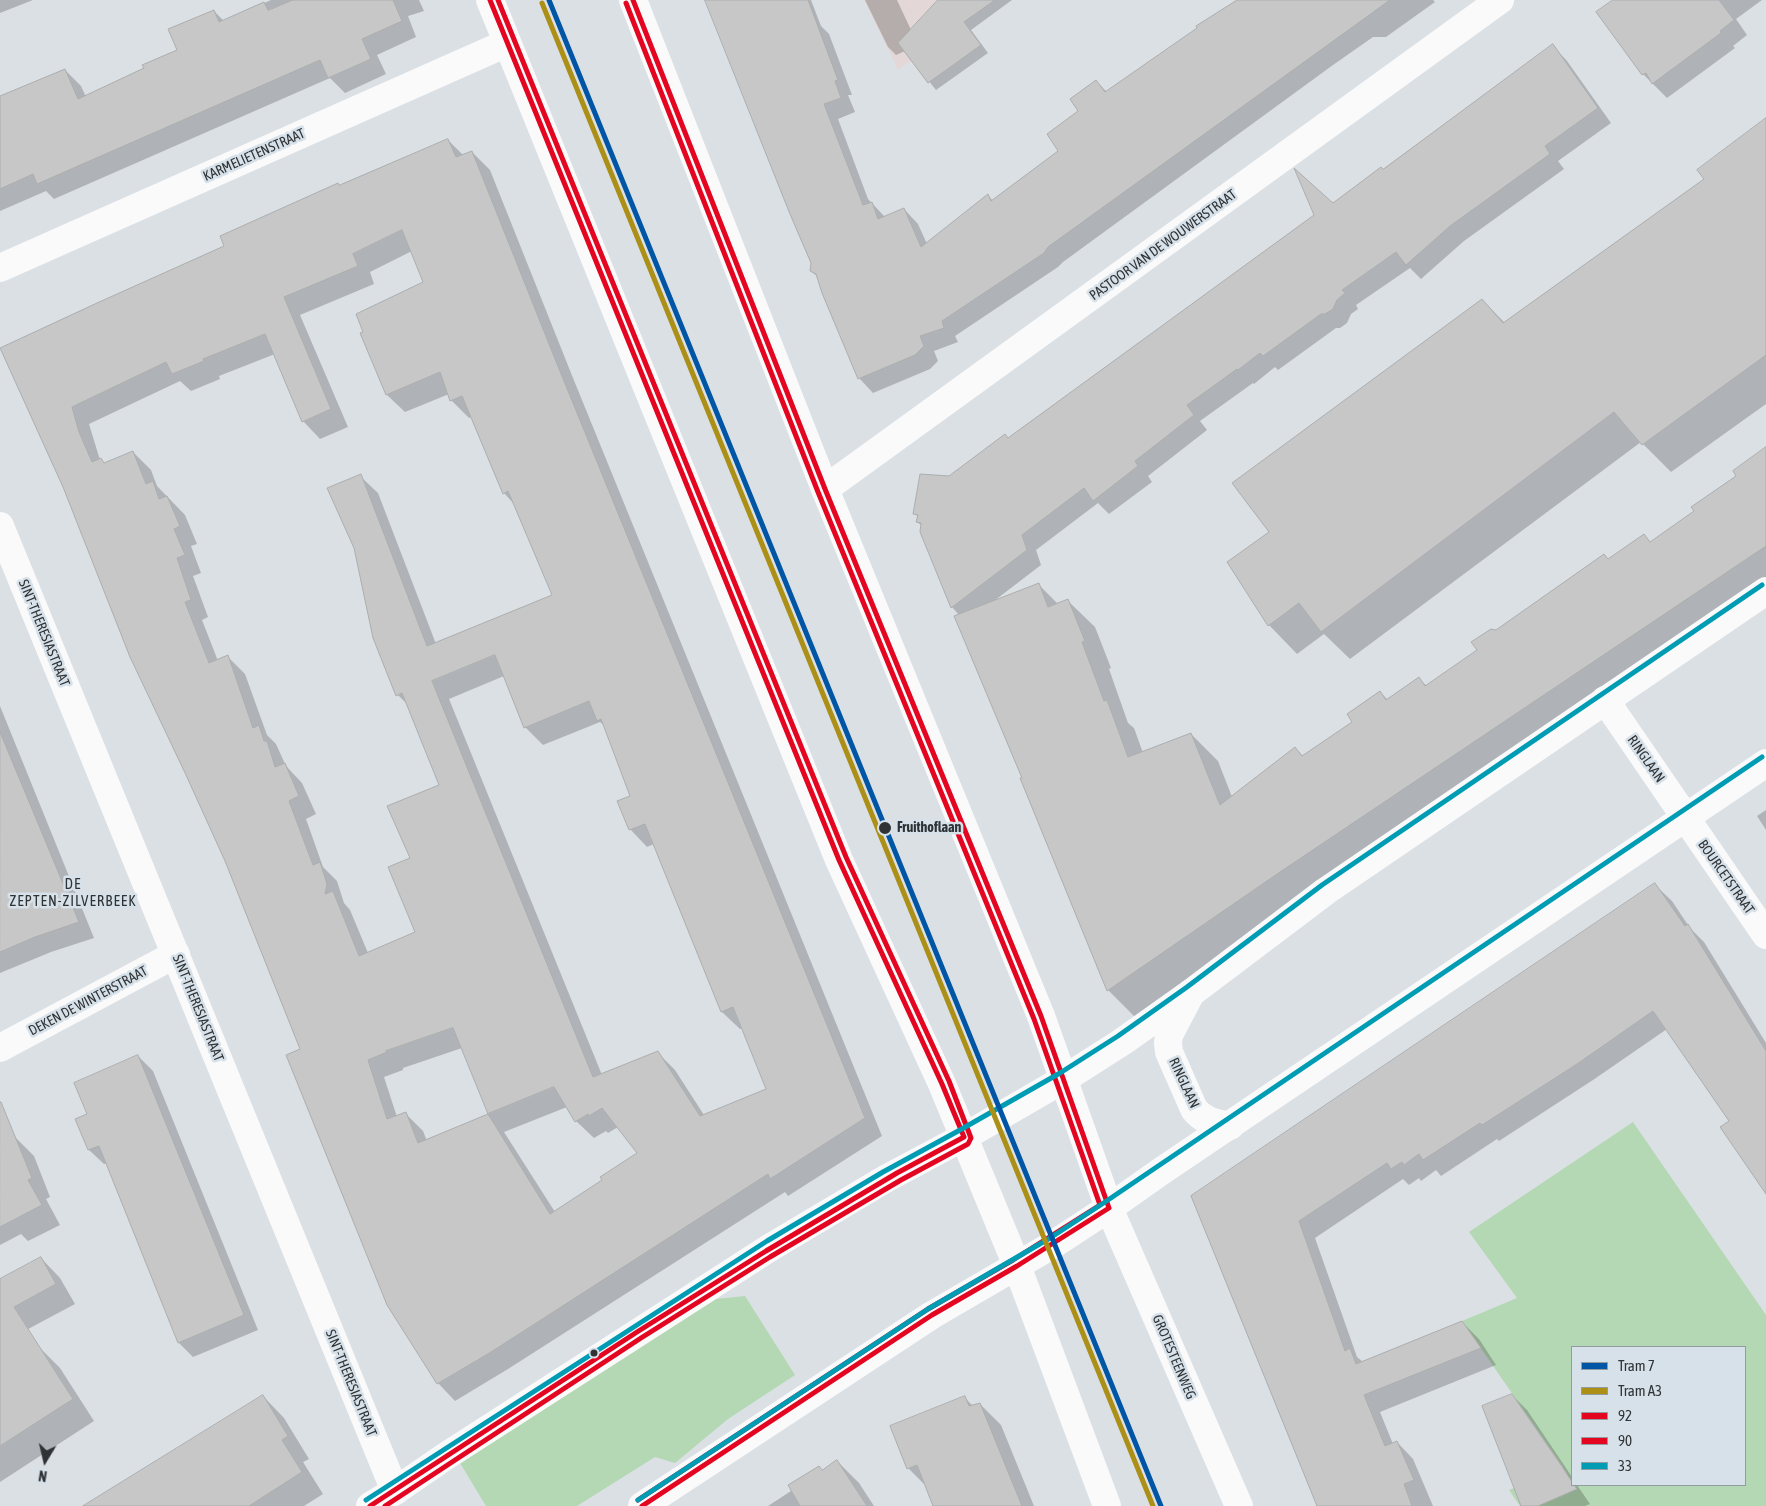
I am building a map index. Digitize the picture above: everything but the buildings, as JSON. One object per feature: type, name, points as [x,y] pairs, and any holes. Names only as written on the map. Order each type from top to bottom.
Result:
[{"type":"street","points":[[490,0],[839,860],[942,1084],[1017,1266],[1107,1506]]},
{"type":"street","points":[[633,0],[825,490],[1034,997],[1064,1079]]},
{"type":"street","name":"PASTOOR VAN DE WOUWERSTRAAT","points":[[825,490],[1500,0]]},
{"type":"street","name":"KARMELIETENSTRAAT","points":[[0,268],[507,43]]},
{"type":"street","name":"SINT-THERESIASTRAAT","points":[[0,526],[396,1491]]},
{"type":"street","name":"RINGLAAN","points":[[964,1137],[1064,1079],[1122,1042],[1191,993],[1326,891],[1766,591]]},
{"type":"street","name":"RINGLAAN","points":[[1605,700],[1686,817]]},
{"type":"street","points":[[642,1506],[932,1315],[1017,1266],[1109,1208],[1766,763]]},
{"type":"street","name":"BOURCETSTRAAT","points":[[1686,817],[1766,935]]},
{"type":"street","name":"DEKEN DE WINTERSTRAAT","points":[[0,1048],[176,954]]},
{"type":"street","name":"RINGLAAN","points":[[1191,993],[1169,1035],[1169,1052],[1194,1109],[1198,1114],[1209,1122],[1230,1126]]},
{"type":"street","name":"GROTESTEENWEG","points":[[1064,1079],[1109,1208],[1238,1506]]},
{"type":"street","points":[[370,1506],[396,1491],[446,1456],[771,1247],[887,1178],[964,1137]]},
{"type":"shaded area","points":[[864,0],[995,0],[898,70]]},
{"type":"green space","points":[[1633,1122],[1766,1315],[1766,1506],[1520,1506],[1509,1490],[1563,1467],[1462,1321],[1517,1298],[1469,1232]]},
{"type":"green space","points":[[745,1296],[795,1375],[728,1419],[675,1463],[655,1457],[577,1506],[486,1506],[460,1463],[716,1299]]},
{"type":"tram line","name":"7","points":[[549,0],[1161,1506]]},
{"type":"tram line","name":"A3","points":[[542,3],[1153,1506]]},
{"type":"transit line","name":"92","points":[[490,0],[839,860],[942,1084],[964,1137]]},
{"type":"transit line","name":"90","points":[[385,1506],[641,1338],[770,1257],[901,1180],[968,1144],[971,1138],[949,1081],[846,857],[498,0]]},
{"type":"transit line","name":"92","points":[[633,0],[825,489],[1041,1016],[1109,1208]]},
{"type":"transit line","name":"90","points":[[626,3],[818,492],[1034,1019],[1100,1205],[1013,1260],[928,1309],[638,1500]]},
{"type":"transit line","name":"33","points":[[366,1500],[767,1241],[883,1172],[1060,1073],[1118,1036],[1187,987],[1322,885],[1762,585]]},
{"type":"transit line","name":"33","points":[[638,1500],[928,1309],[1050,1238],[1105,1202],[1762,757]]},
{"type":"transit line","name":"92","points":[[370,1506],[637,1332],[766,1251],[897,1173],[964,1137]]},
{"type":"transit line","name":"92","points":[[642,1506],[932,1315],[1017,1266],[1109,1208]]},
{"type":"place","name":"Fruithoflaan","points":[[885,828]]},
{"type":"district","name":"DE ZEPTEN-ZILVERBEEK","points":[[73,892]]}]
